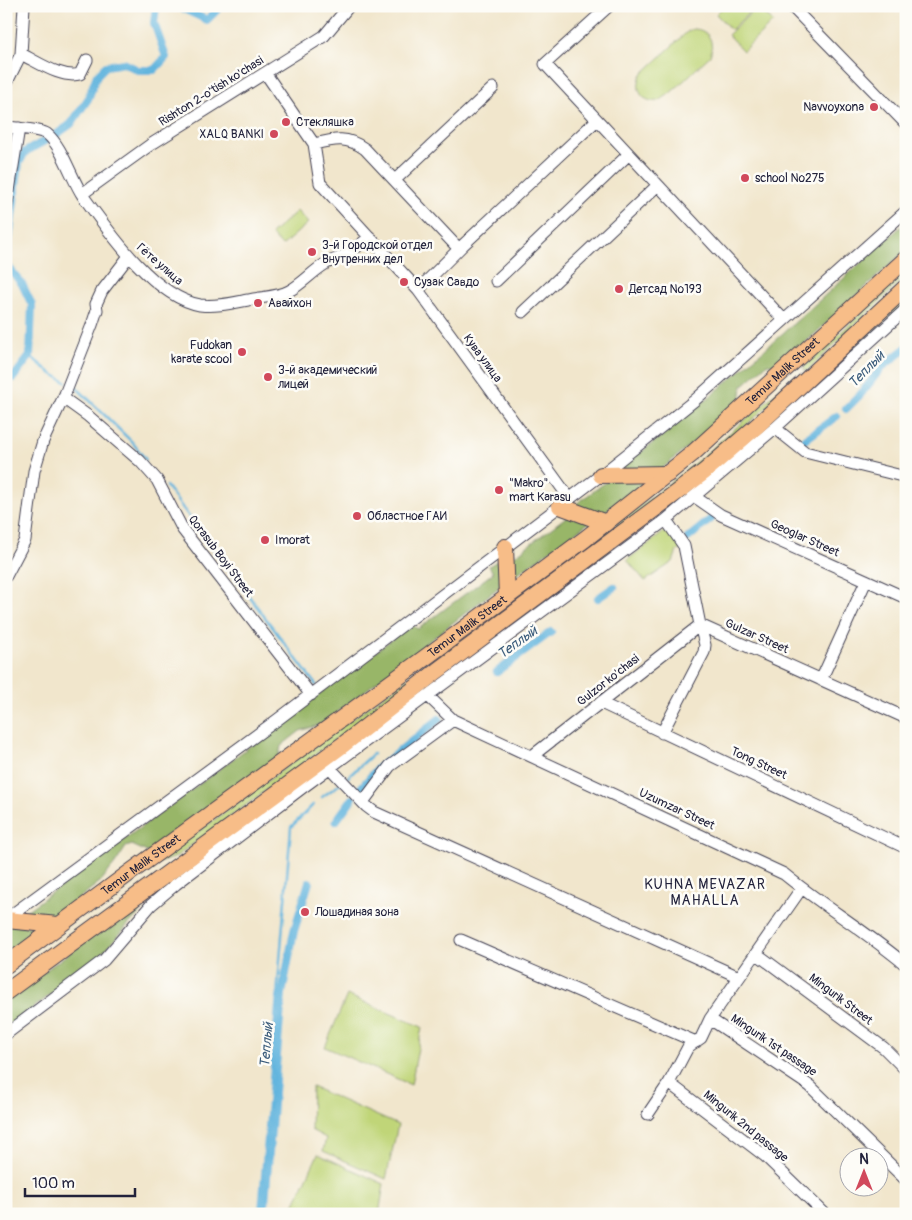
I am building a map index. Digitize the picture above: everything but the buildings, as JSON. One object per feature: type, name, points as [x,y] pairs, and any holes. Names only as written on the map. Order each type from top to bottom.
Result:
[{"type":"highway","name":"Temur Malik Street","points":[[6,965],[606,523],[668,474],[789,367],[906,258]]},
{"type":"highway","name":"Temur Malik Street","points":[[6,992],[230,827],[347,748],[437,671],[704,472],[804,383],[906,287]]},
{"type":"highway","points":[[789,367],[804,383]]},
{"type":"highway","points":[[601,475],[668,474]]},
{"type":"highway","points":[[565,503],[606,523]]},
{"type":"highway","points":[[505,547],[507,597]]},
{"type":"highway","points":[[128,874],[142,877],[146,882],[145,890]]},
{"type":"highway","points":[[6,919],[58,925]]},
{"type":"street","points":[[6,84],[21,54],[24,6]]},
{"type":"street","name":"Rishton 2-o'tish ko'chasi","points":[[82,194],[150,145],[324,36],[349,6]]},
{"type":"street","points":[[609,6],[545,64],[784,320]]},
{"type":"street","points":[[790,6],[906,124]]},
{"type":"street","points":[[21,54],[60,73],[75,76],[80,74],[87,60]]},
{"type":"street","points":[[266,74],[314,144],[336,138],[356,143],[365,149],[459,249]]},
{"type":"street","points":[[395,180],[493,88]]},
{"type":"street","points":[[418,290],[597,120]]},
{"type":"street","name":"Гёте улица","points":[[6,127],[46,133],[56,145],[82,194],[129,256],[164,288],[177,297],[195,304],[215,305],[287,292],[309,278],[325,263],[339,258],[370,237]]},
{"type":"street","points":[[6,210],[19,128]]},
{"type":"street","name":"Кува улица","points":[[314,144],[320,183],[418,290],[565,503]]},
{"type":"street","points":[[496,281],[629,154]]},
{"type":"street","points":[[523,312],[658,185]]},
{"type":"street","points":[[6,919],[311,694],[601,475],[695,400],[906,210]]},
{"type":"street","points":[[7,572],[25,540],[34,471],[43,441],[92,325],[96,304],[102,291],[129,256]]},
{"type":"street","points":[[6,1034],[92,971],[115,948],[151,905],[167,891],[330,768],[347,748],[428,696],[695,497],[775,428],[906,309]]},
{"type":"street","name":"Qorasub Boyi Street","points":[[67,388],[88,416],[140,460],[157,480],[183,530],[311,694]]},
{"type":"street","points":[[775,428],[805,452],[906,477]]},
{"type":"street","name":"Geoglar Street","points":[[695,497],[721,515],[906,598]]},
{"type":"street","points":[[662,734],[704,652],[705,646],[684,546],[666,520]]},
{"type":"street","points":[[821,680],[866,581]]},
{"type":"street","name":"Gulzar Street","points":[[700,625],[906,718]]},
{"type":"street","name":"Gulzor ko'chasi","points":[[532,756],[700,625]]},
{"type":"street","name":"Uzumzar Street","points":[[428,696],[453,720],[784,874],[879,942],[906,965]]},
{"type":"street","name":"Tong Street","points":[[601,703],[662,734],[906,848]]},
{"type":"street","points":[[363,802],[390,766],[453,720]]},
{"type":"street","points":[[330,768],[374,812],[739,977]]},
{"type":"street","points":[[230,827],[251,828]]},
{"type":"street","points":[[648,1114],[669,1083],[688,1047],[701,1038],[710,1019],[757,954],[801,888]]},
{"type":"street","points":[[461,940],[696,1042]]},
{"type":"street","name":"Mingurik Street","points":[[757,954],[884,1048],[906,1070]]},
{"type":"street","name":"Mingurik 1st passage","points":[[710,1019],[810,1086],[906,1180]]},
{"type":"street","name":"Mingurik 2nd passage","points":[[669,1083],[765,1156],[826,1214]]},
{"type":"green space","points":[[724,6],[756,6],[731,30],[716,14]]},
{"type":"green space","points":[[758,6],[773,22],[743,51],[728,35]]},
{"type":"green space","points":[[693,29],[703,31],[709,37],[712,45],[710,56],[662,99],[653,101],[643,97],[639,86],[641,75],[687,32]]},
{"type":"green space","points":[[297,211],[308,223],[282,246],[271,234]]},
{"type":"green space","points":[[906,222],[906,250],[784,362],[778,365],[767,364],[742,386],[740,404],[659,471],[618,470],[729,381]]},
{"type":"green space","points":[[906,271],[906,276],[807,371],[804,370],[804,367]]},
{"type":"green space","points":[[906,297],[906,303],[829,375],[827,371]]},
{"type":"green space","points":[[785,385],[788,385],[788,388],[703,463],[595,548],[174,858],[154,864],[593,543],[699,460]]},
{"type":"green space","points":[[610,479],[649,479],[601,515],[572,507]]},
{"type":"green space","points":[[570,514],[590,522],[511,578],[509,560]]},
{"type":"green space","points":[[668,529],[681,548],[677,551],[673,562],[645,581],[627,560]]},
{"type":"green space","points":[[497,561],[503,584],[322,724],[300,731],[281,746],[279,756],[149,853],[132,845],[126,847],[101,881],[54,918],[18,917],[189,792],[411,625],[418,629],[493,573],[489,566]]},
{"type":"green space","points":[[136,903],[139,913],[98,958],[6,1029],[6,1000]]},
{"type":"green space","points":[[6,924],[42,928],[6,954]]},
{"type":"green space","points":[[347,995],[422,1027],[411,1085],[325,1047]]},
{"type":"green space","points":[[312,1087],[398,1125],[386,1179],[323,1151],[326,1138],[311,1130]]},
{"type":"green space","points":[[318,1154],[384,1184],[379,1214],[290,1214]]},
{"type":"waterway","points":[[6,262],[19,163],[25,152],[71,124],[88,99],[97,75],[106,66],[124,63],[138,70],[154,70],[166,57],[154,23],[156,6]]},
{"type":"waterway","points":[[177,6],[207,20],[221,6]]},
{"type":"waterway","points":[[6,264],[22,284],[32,305],[30,356],[13,378],[6,381]]},
{"type":"waterway","name":"Теплый","points":[[846,409],[860,395],[882,367],[906,348]]},
{"type":"waterway","points":[[30,356],[52,374],[66,382]]},
{"type":"waterway","points":[[71,384],[133,443],[146,460]]},
{"type":"waterway","name":"Теплый","points":[[803,441],[837,416]]},
{"type":"waterway","points":[[166,486],[316,685]]},
{"type":"waterway","name":"Теплый","points":[[688,538],[711,519]]},
{"type":"waterway","name":"Теплый","points":[[598,598],[614,587]]},
{"type":"waterway","name":"Теплый","points":[[497,672],[551,632]]},
{"type":"waterway","name":"Теплый","points":[[360,789],[377,769],[439,719]]},
{"type":"waterway","points":[[348,777],[373,754]]},
{"type":"waterway","points":[[322,797],[340,784]]},
{"type":"waterway","name":"Теплый","points":[[336,821],[352,799]]},
{"type":"waterway","points":[[259,1214],[291,827],[313,805]]},
{"type":"waterway","name":"Теплый","points":[[264,1214],[282,994],[294,931],[309,882]]},
{"type":"place","name":"Navvoyxona","points":[[874,107]]},
{"type":"place","name":"Стекляшка","points":[[286,122]]},
{"type":"place","name":"XALQ BANKI","points":[[274,134]]},
{"type":"place","name":"school №275","points":[[745,178]]},
{"type":"place","name":"3-й Городской отдел Внутренних дел","points":[[312,252]]},
{"type":"place","name":"Сузак Савдо","points":[[404,282]]},
{"type":"place","name":"Детсад №193","points":[[619,289]]},
{"type":"place","name":"Авайхон","points":[[258,303]]},
{"type":"place","name":"Fudokan karate scool","points":[[242,352]]},
{"type":"place","name":"3-й академический лицей","points":[[268,377]]},
{"type":"place","name":"\"Makro\" mart Karasu","points":[[499,490]]},
{"type":"place","name":"Областное ГАИ","points":[[357,516]]},
{"type":"place","name":"Imorat","points":[[265,540]]},
{"type":"place","name":"Лошадиная зона","points":[[305,912]]},
{"type":"district","name":"KUHNA MEVAZAR MAHALLA","points":[[705,892]]}]
